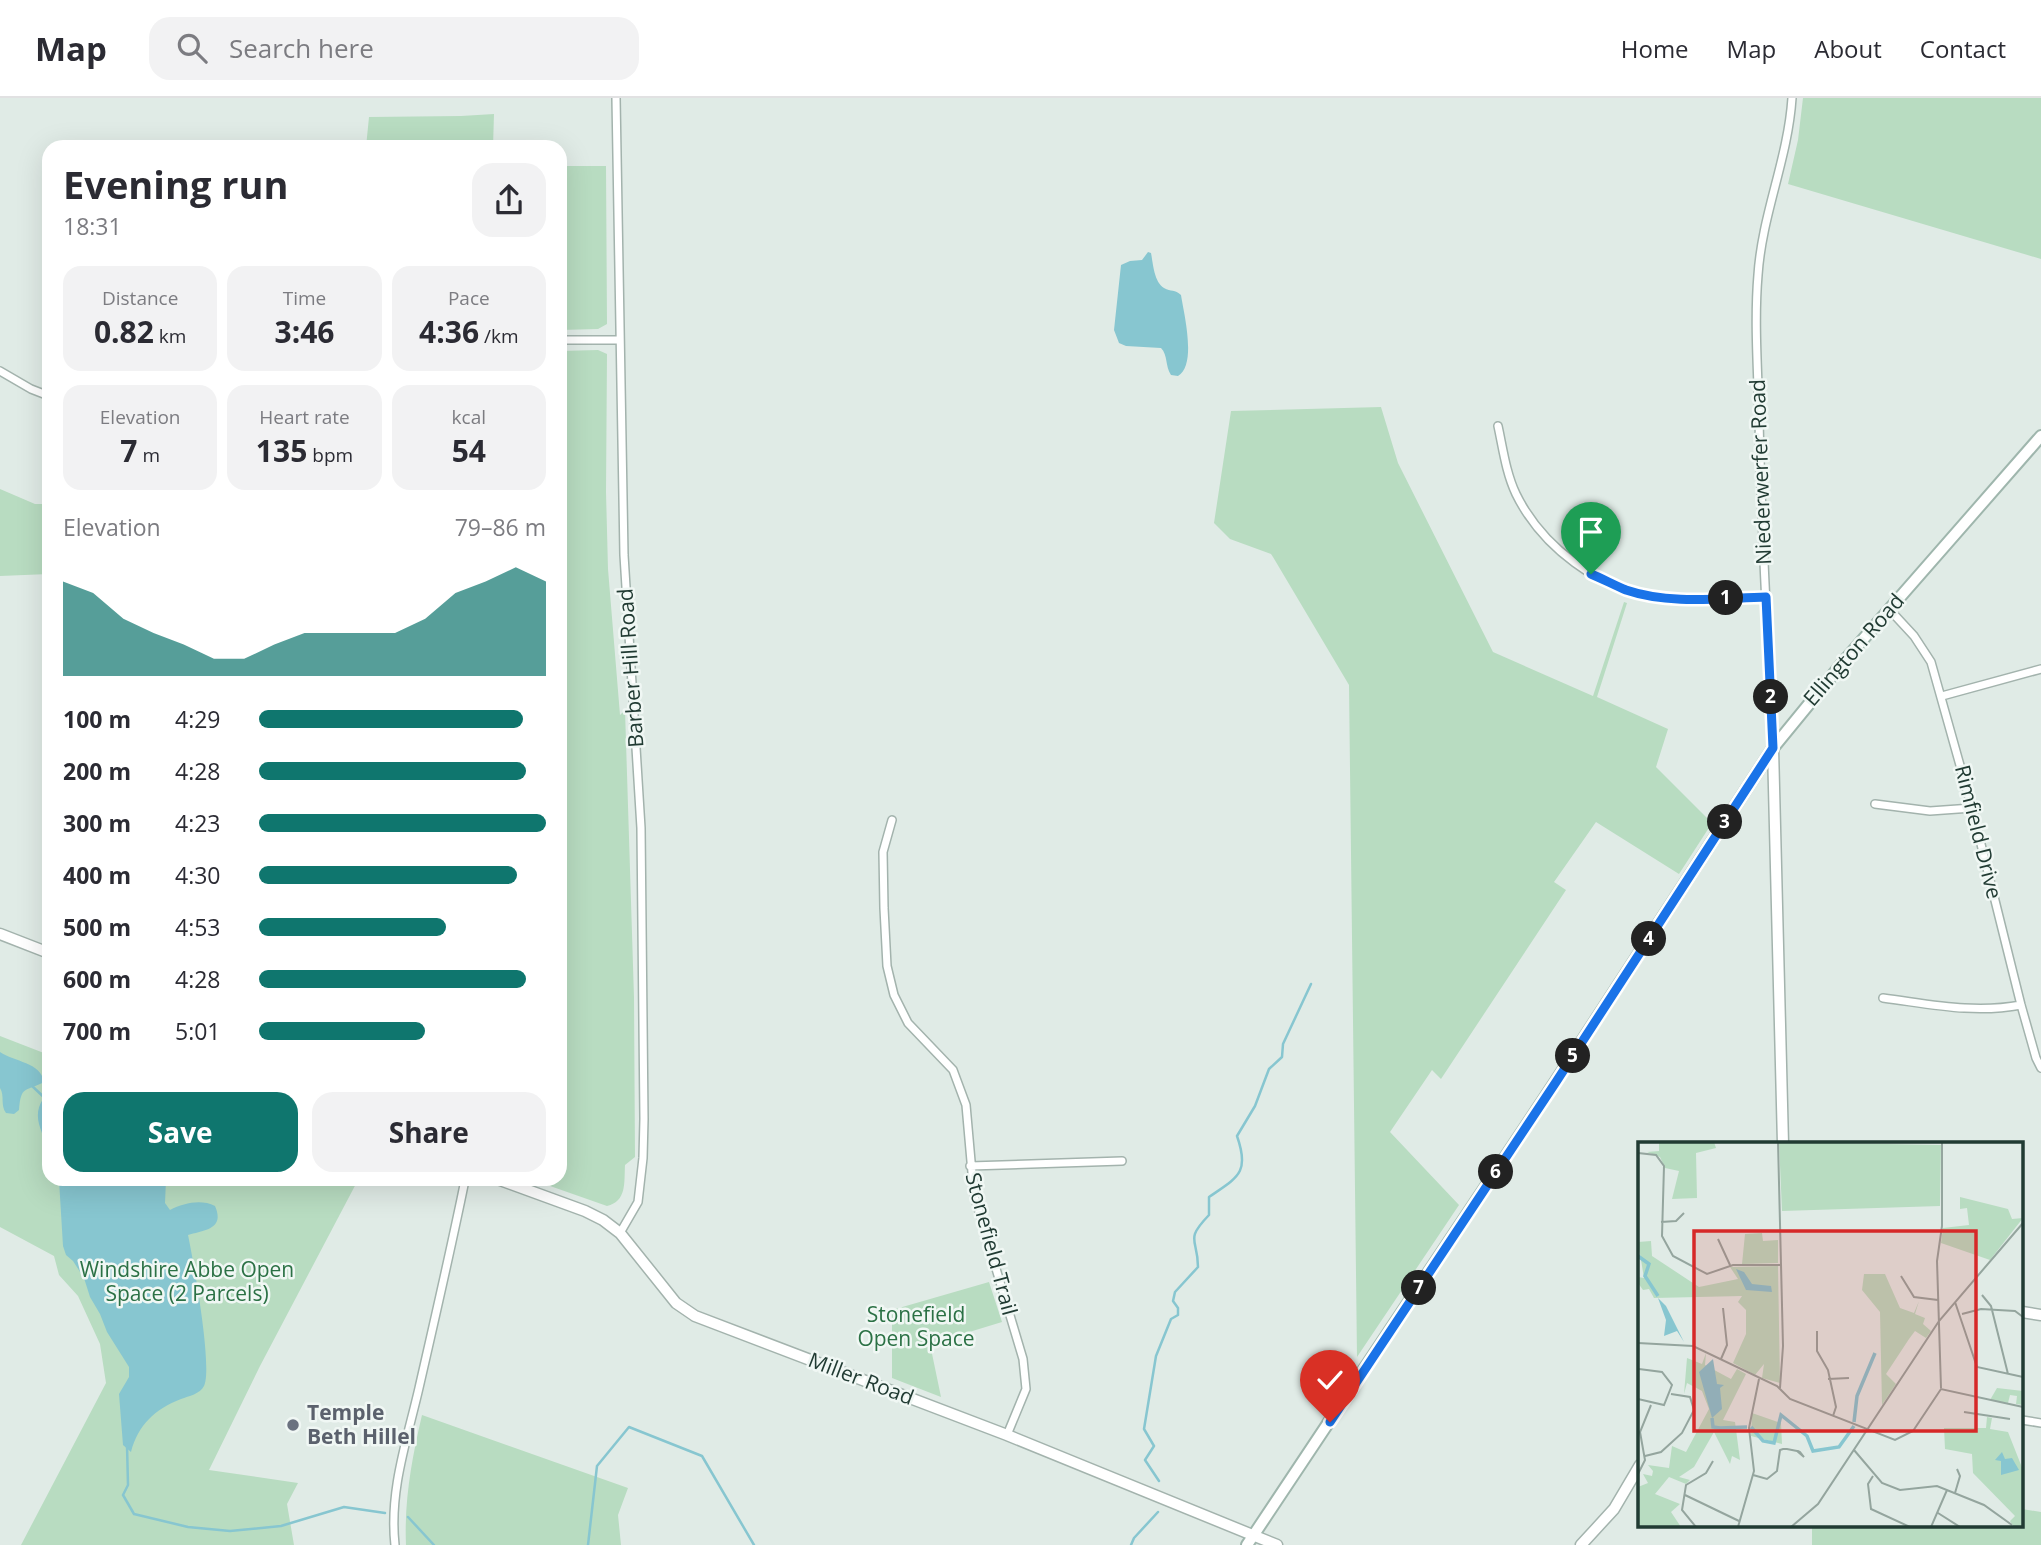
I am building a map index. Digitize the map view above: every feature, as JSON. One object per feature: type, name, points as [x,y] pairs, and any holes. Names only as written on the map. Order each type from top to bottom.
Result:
[{"type":"main road","name":"Ellington Road","points":[[1251,1540],[1549,1093],[1773,748],[1836,670],[2041,436]]},
{"type":"street","name":"Barber Hill Road","points":[[616,98],[624,555],[641,828],[645,1118],[643,1170],[638,1202],[620,1233]]},
{"type":"street","name":"Niederwerfer Road","points":[[1783,1142],[1773,748],[1756,316],[1763,233],[1786,147],[1792,98]]},
{"type":"street","points":[[567,340],[620,340]]},
{"type":"street","points":[[0,372],[42,393]]},
{"type":"street","points":[[1498,426],[1515,492],[1529,517],[1567,557],[1591,574],[1626,590],[1657,597],[1766,597]]},
{"type":"street","name":"Rimfield Drive","points":[[1889,609],[1914,636],[1931,662],[1972,808],[2021,1004],[2041,1068]]},
{"type":"street","points":[[1942,696],[2041,669]]},
{"type":"street","points":[[1875,804],[1930,811],[1972,808]]},
{"type":"street","name":"Stonefield Trail","points":[[892,820],[883,852],[887,967],[894,995],[908,1023],[953,1070],[966,1105],[974,1195],[1026,1375],[1026,1389],[1007,1435]]},
{"type":"street","points":[[0,934],[42,950]]},
{"type":"street","points":[[1883,998],[1966,1009],[1997,1009],[2021,1004]]},
{"type":"street","points":[[970,1166],[1122,1161]]},
{"type":"street","points":[[395,1545],[393,1527],[397,1477],[464,1186]]},
{"type":"street","name":"Miller Road","points":[[516,1186],[603,1220],[620,1233],[676,1303],[695,1316],[1007,1435],[1251,1540],[1278,1545]]},
{"type":"street","points":[[1581,1545],[1614,1509],[1638,1468]]},
{"type":"green space","points":[[1803,98],[2041,98],[2041,259],[1788,184],[1798,140]]},
{"type":"green space","points":[[494,114],[493,140],[367,140],[369,117]]},
{"type":"green space","points":[[567,166],[606,166],[607,324],[598,329],[567,330]]},
{"type":"green space","points":[[598,350],[607,354],[608,569],[620,715],[625,710],[634,997],[635,1157],[625,1165],[621,1196],[607,1206],[550,1186],[567,1186],[567,351]]},
{"type":"green space","points":[[1381,407],[1398,463],[1493,652],[1593,696],[1624,602],[1627,603],[1597,697],[1668,729],[1656,767],[1712,823],[1679,874],[1596,822],[1554,882],[1566,890],[1441,1079],[1432,1070],[1390,1132],[1459,1205],[1357,1357],[1349,685],[1271,554],[1230,539],[1214,523],[1231,411]]},
{"type":"green space","points":[[0,489],[35,504],[42,504],[42,574],[0,576]]},
{"type":"green space","name":"Windshire Abbe Open Space (2 Parcels)","points":[[0,1036],[42,1052],[42,1186],[355,1186],[260,1366],[209,1470],[298,1483],[287,1504],[294,1545],[21,1545],[106,1383],[100,1344],[78,1296],[59,1275],[54,1256],[0,1227]]},
{"type":"green space","name":"Stonefield Open Space","points":[[989,1282],[1002,1322],[930,1344],[941,1397],[892,1378],[892,1310]]},
{"type":"green space","points":[[422,1415],[628,1488],[618,1515],[621,1545],[406,1545],[409,1479]]},
{"type":"green space","points":[[2024,1509],[2041,1512],[2041,1545],[1812,1545],[1812,1528],[2024,1528]]},
{"type":"water","points":[[1148,252],[1151,253],[1154,272],[1161,285],[1181,295],[1188,351],[1184,370],[1178,376],[1171,375],[1161,348],[1126,346],[1119,343],[1114,330],[1121,265],[1142,260]]},
{"type":"water","points":[[0,1052],[32,1066],[42,1075],[42,1083],[23,1093],[19,1110],[14,1114],[6,1113],[0,1088]]},
{"type":"water","points":[[42,1101],[42,1132],[38,1119]]},
{"type":"water","points":[[59,1186],[166,1186],[165,1203],[170,1210],[198,1202],[215,1206],[215,1224],[207,1230],[188,1235],[204,1337],[204,1386],[197,1393],[172,1403],[149,1419],[138,1434],[131,1452],[123,1445],[119,1394],[129,1377],[129,1367],[107,1332],[84,1278],[66,1255],[63,1246]]},
{"type":"waterway","points":[[1159,1481],[1145,1460],[1154,1446],[1144,1429],[1156,1356],[1171,1319],[1178,1315],[1178,1308],[1173,1301],[1175,1292],[1198,1267],[1194,1240],[1197,1230],[1209,1215],[1209,1197],[1239,1173],[1242,1158],[1237,1136],[1255,1106],[1269,1069],[1282,1057],[1283,1044],[1311,984]]},
{"type":"waterway","points":[[31,1085],[42,1095]]},
{"type":"waterway","points":[[588,1545],[597,1466],[629,1427],[702,1456],[754,1545]]},
{"type":"waterway","points":[[127,1445],[128,1485],[123,1495],[134,1514],[188,1527],[230,1531],[281,1526],[344,1507],[385,1513]]},
{"type":"waterway","points":[[1131,1545],[1134,1538],[1158,1512]]},
{"type":"waterway","points":[[408,1517],[434,1545]]},
{"type":"place","name":"Temple Beth Hillel","points":[[293,1425]]},
{"type":"route","points":[[1330,1422],[1556,1082],[1773,748],[1766,597],[1657,597],[1626,590],[1591,574]]}]
